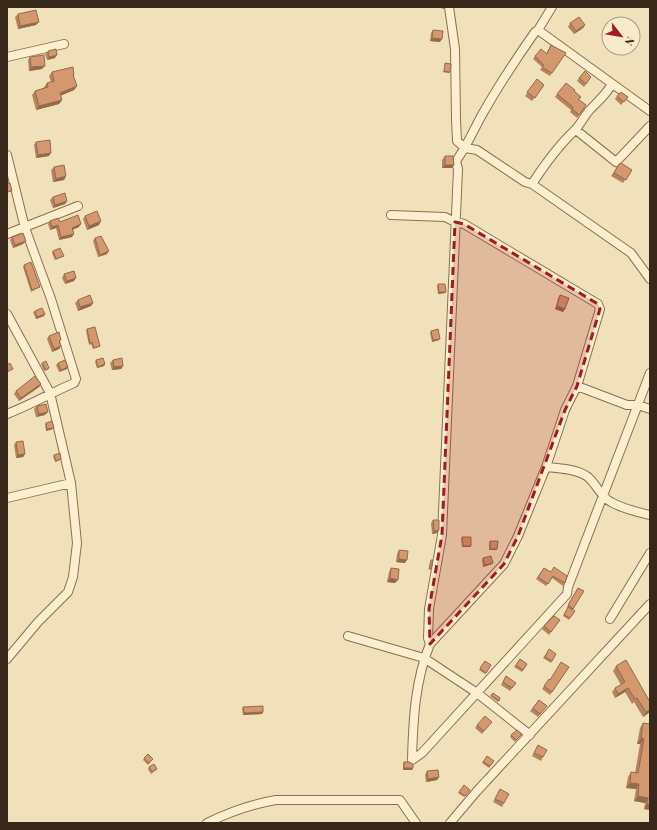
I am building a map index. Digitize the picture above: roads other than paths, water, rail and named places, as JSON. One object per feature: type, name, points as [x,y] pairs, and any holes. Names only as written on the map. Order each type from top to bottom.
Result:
[{"type":"street","points":[[449,7],[455,49],[457,141],[465,148],[477,150],[526,182],[532,184],[631,253],[650,279]]},
{"type":"street","points":[[430,644],[428,638],[429,609],[442,535],[458,169],[456,161],[465,148],[513,63],[538,30],[552,7]]},
{"type":"street","points":[[538,30],[650,111]]},
{"type":"street","points":[[7,57],[64,44]]},
{"type":"street","points":[[532,184],[548,159],[570,133],[576,130],[587,113],[607,92],[612,84]]},
{"type":"street","points":[[576,130],[616,162],[650,126]]},
{"type":"street","points":[[7,154],[25,228],[51,299],[76,379],[74,383],[50,393],[23,408],[7,413]]},
{"type":"street","points":[[7,234],[78,206]]},
{"type":"street","points":[[391,215],[445,217],[455,222],[464,224],[598,304],[600,309],[578,386],[565,410],[546,467],[518,536],[504,564],[430,644],[424,658],[414,717],[412,760],[422,753],[567,594],[568,587],[602,495],[650,373]]},
{"type":"street","points":[[7,314],[50,393],[71,483],[77,543],[74,577],[68,592],[38,622],[7,659]]},
{"type":"street","points":[[578,386],[627,405],[650,409]]},
{"type":"street","points":[[546,467],[568,469],[587,476],[602,495],[610,502],[630,510],[650,515]]},
{"type":"street","points":[[7,498],[71,483]]},
{"type":"street","points":[[610,619],[650,553]]},
{"type":"street","points":[[450,823],[477,791],[650,604]]},
{"type":"street","points":[[348,636],[424,658],[477,693],[530,735]]},
{"type":"street","points":[[207,823],[220,816],[257,804],[276,800],[400,800],[416,823]]}]
